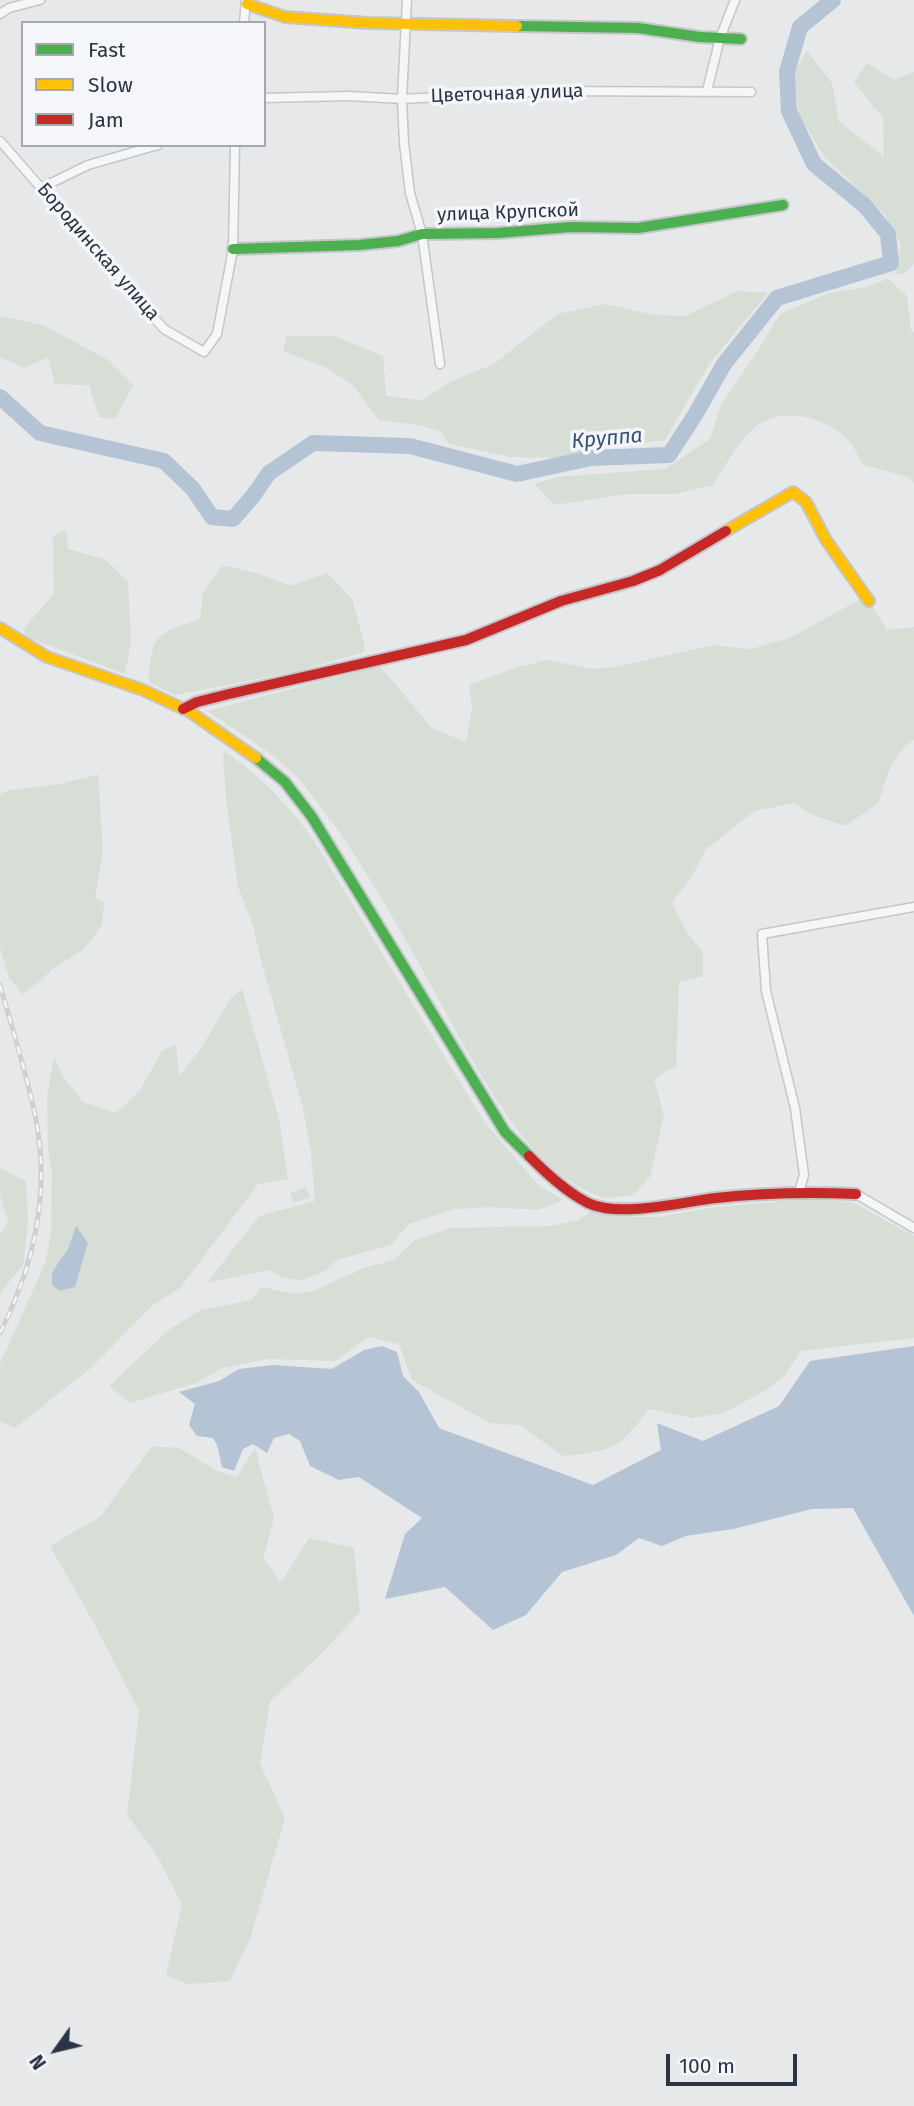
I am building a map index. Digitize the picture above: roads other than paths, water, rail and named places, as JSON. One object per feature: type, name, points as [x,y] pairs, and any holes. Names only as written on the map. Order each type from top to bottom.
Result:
[{"type":"street","points":[[0,14],[9,8],[40,0]]},
{"type":"street","points":[[407,0],[402,99],[410,193],[422,234],[440,364]]},
{"type":"street","points":[[708,91],[720,38],[736,0]]},
{"type":"street","points":[[244,21],[247,2],[285,17],[368,23],[638,28],[741,39]]},
{"type":"street","name":"Цветочная улица","points":[[266,98],[349,96],[402,99],[549,91],[751,92]]},
{"type":"street","name":"Бородинская улица","points":[[0,141],[43,187],[164,329],[204,352],[217,334],[233,249]]},
{"type":"street","points":[[43,187],[88,165],[151,147]]},
{"type":"street","points":[[233,249],[234,147]]},
{"type":"street","name":"улица Крупской","points":[[233,249],[359,245],[398,241],[422,234],[638,228],[783,205]]},
{"type":"street","points":[[183,709],[197,702],[229,694],[466,640],[561,601],[634,581],[660,570],[793,492],[806,502],[827,541],[869,601]]},
{"type":"street","points":[[0,628],[47,657],[100,674],[183,709],[254,756],[285,782],[313,817],[505,1132],[552,1178],[589,1204],[626,1210],[717,1198],[799,1192],[856,1194],[914,1228]]},
{"type":"street","points":[[799,1192],[804,1175],[795,1108],[768,1002],[762,934],[914,907]]},
{"type":"water","points":[[76,1226],[88,1243],[75,1287],[60,1291],[52,1285],[52,1272],[68,1249]]},
{"type":"water","points":[[382,1346],[397,1352],[403,1376],[419,1392],[439,1428],[593,1485],[661,1450],[657,1423],[703,1441],[779,1406],[810,1361],[914,1346],[914,1616],[853,1508],[812,1509],[733,1529],[686,1536],[662,1546],[639,1538],[616,1555],[562,1572],[526,1615],[493,1630],[445,1587],[385,1599],[405,1534],[422,1518],[359,1477],[339,1480],[310,1466],[300,1441],[289,1434],[274,1438],[267,1453],[253,1444],[243,1449],[234,1471],[222,1467],[213,1438],[197,1436],[189,1425],[195,1404],[179,1392],[219,1381],[239,1369],[273,1365],[332,1369],[364,1350]]},
{"type":"waterway","name":"Круппа","points":[[0,397],[40,433],[164,461],[193,489],[212,517],[233,519],[269,473],[313,443],[410,446],[517,474],[591,458],[669,455],[724,364],[777,298],[891,263],[888,234],[864,205],[814,164],[789,111],[787,72],[800,27],[833,0]]},
{"type":"railway","points":[[0,985],[35,1115],[41,1172],[37,1227],[31,1254],[0,1333]]}]
